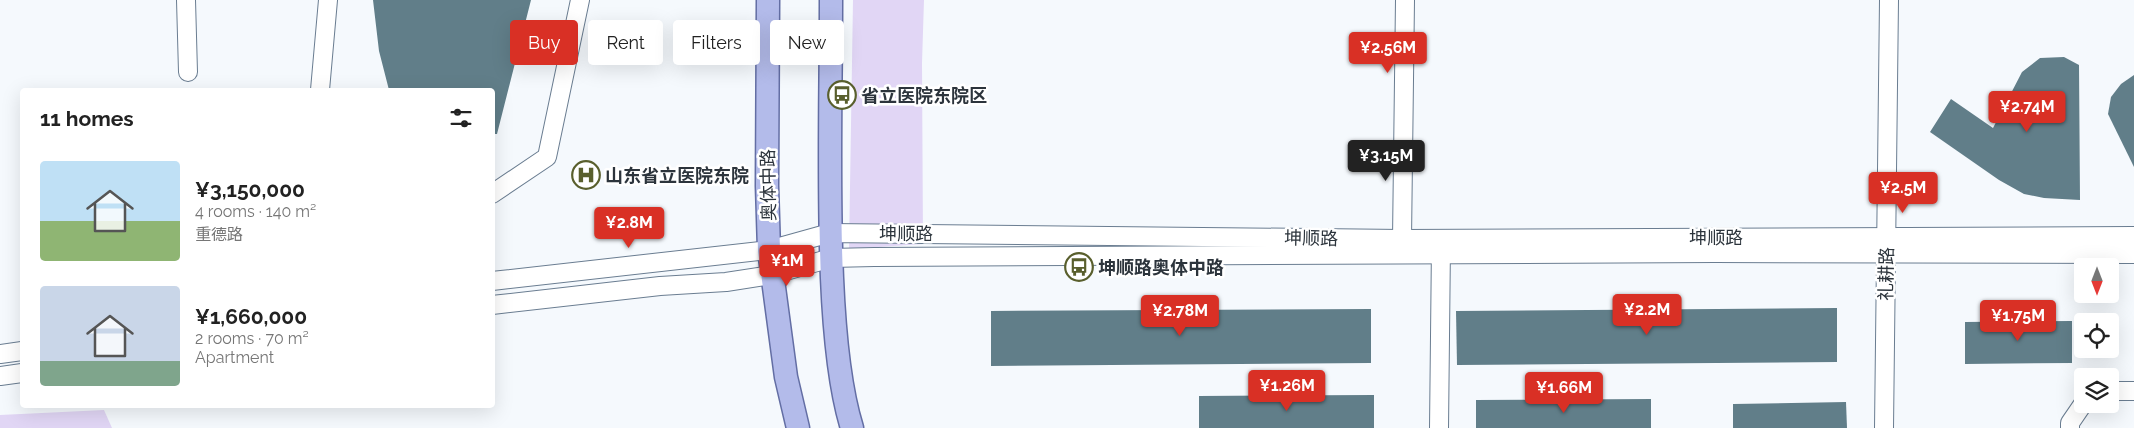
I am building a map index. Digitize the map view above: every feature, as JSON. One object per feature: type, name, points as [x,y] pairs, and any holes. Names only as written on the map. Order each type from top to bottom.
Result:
[{"type":"main road","name":"奥体中路","points":[[768,0],[767,186],[769,250],[786,377],[798,428]]},
{"type":"main road","points":[[831,0],[830,233],[834,318],[846,411],[852,428]]},
{"type":"street","points":[[186,0],[188,72]]},
{"type":"street","points":[[320,88],[328,0]]},
{"type":"street","points":[[495,192],[546,157],[580,0]]},
{"type":"street","points":[[1402,239],[1405,0]]},
{"type":"street","name":"礼耕路","points":[[1884,428],[1889,0]]},
{"type":"street","name":"坤顺路","points":[[495,281],[769,250],[830,233],[1402,239],[1440,247]]},
{"type":"street","name":"坤顺路","points":[[495,305],[660,286],[726,282],[772,275],[832,258],[1440,247],[1886,245],[2134,236]]},
{"type":"street","name":"坤顺路","points":[[1886,245],[2134,254]]},
{"type":"street","points":[[1439,428],[1440,247]]},
{"type":"street","points":[[0,354],[20,351]]},
{"type":"street","points":[[0,376],[20,372]]},
{"type":"street","points":[[2119,391],[2134,391]]},
{"type":"street","points":[[2070,428],[2070,423],[2077,413]]},
{"type":"shaded area","points":[[853,0],[924,0],[922,63],[923,244],[849,249]]},
{"type":"shaded area","points":[[104,410],[112,428],[0,428],[0,415]]},
{"type":"building","points":[[373,0],[531,0],[526,20],[510,20],[510,65],[515,65],[497,134],[495,134],[495,88],[388,88],[379,51]]},
{"type":"building","points":[[2064,57],[2079,65],[2080,200],[2044,198],[2024,194],[1999,180],[1930,132],[1951,99],[1993,128],[2022,72],[2040,58]]},
{"type":"building","points":[[2134,75],[2134,167],[2108,114],[2111,97],[2121,84]]},
{"type":"building","points":[[1837,308],[1837,362],[1457,365],[1456,311]]},
{"type":"building","points":[[1371,309],[1371,363],[991,366],[991,311]]},
{"type":"building","points":[[2072,321],[2072,363],[1965,364],[1965,322]]},
{"type":"building","points":[[1374,395],[1374,428],[1199,428],[1199,396]]},
{"type":"building","points":[[1651,399],[1651,428],[1476,428],[1476,400]]},
{"type":"building","points":[[1846,402],[1847,428],[1733,428],[1733,404]]},
{"type":"place","name":"省立医院东院区","points":[[842,95]]},
{"type":"place","name":"山东省立医院东院","points":[[586,175]]},
{"type":"place","name":"坤顺路奥体中路","points":[[1079,267]]}]
